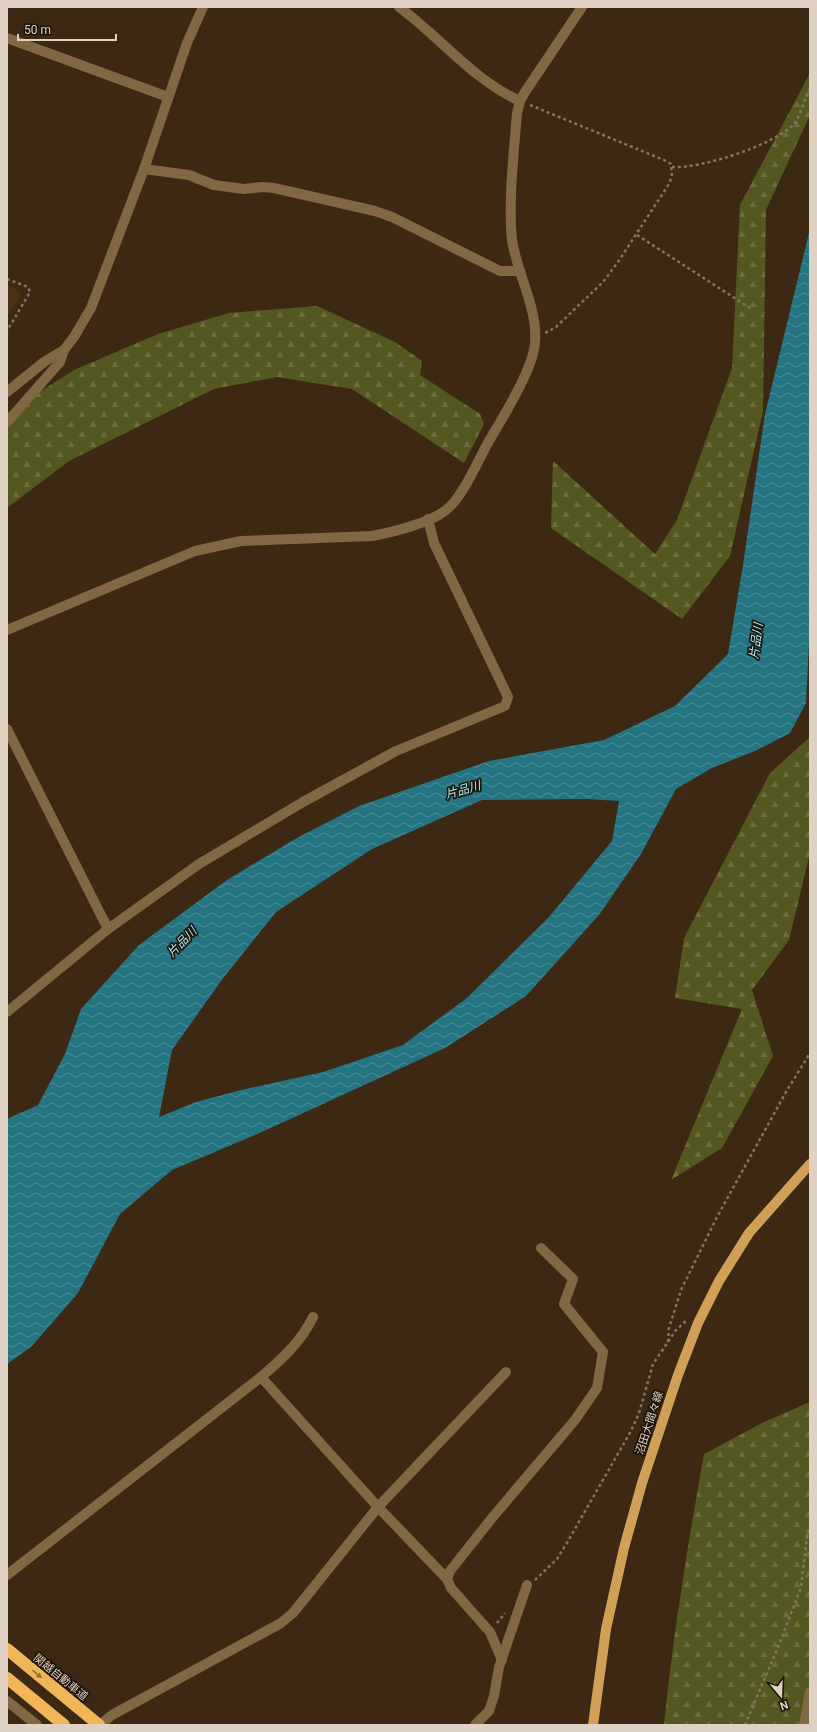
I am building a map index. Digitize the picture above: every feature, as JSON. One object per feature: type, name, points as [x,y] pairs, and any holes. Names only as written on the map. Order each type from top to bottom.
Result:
[{"type":"highway","name":"関越自動車道","points":[[7,1649],[100,1725]]},
{"type":"highway","points":[[7,1678],[64,1725]]},
{"type":"main road","name":"沼田大間々線","points":[[592,1725],[606,1629],[624,1548],[642,1483],[678,1375],[703,1312],[718,1281],[750,1233],[810,1164]]},
{"type":"street","points":[[7,422],[60,362],[64,350],[91,308],[144,169],[187,43],[203,7]]},
{"type":"street","points":[[399,7],[414,18],[442,45],[478,74],[511,97],[520,101]]},
{"type":"street","points":[[7,630],[195,550],[241,541],[372,536],[390,532],[428,519],[446,510],[464,486],[527,371],[533,354],[535,334],[531,312],[512,241],[511,223],[517,113],[520,101],[582,7]]},
{"type":"street","points":[[7,38],[168,97]]},
{"type":"street","points":[[144,169],[189,175],[214,185],[244,189],[262,187],[274,188],[375,211],[392,217],[500,271],[520,271]]},
{"type":"street","points":[[7,392],[44,362],[64,350]]},
{"type":"street","points":[[7,1012],[108,929],[199,864],[303,802],[396,751],[505,706],[508,697],[434,543],[428,519]]},
{"type":"street","points":[[7,729],[108,929]]},
{"type":"street","points":[[446,1579],[450,1571],[492,1518],[575,1420],[597,1388],[603,1352],[564,1304],[573,1279],[541,1248]]},
{"type":"street","points":[[7,1575],[261,1377],[296,1344],[313,1317]]},
{"type":"street","points":[[100,1725],[112,1715],[281,1623],[293,1613],[378,1507],[506,1372]]},
{"type":"street","points":[[261,1377],[378,1507],[446,1579],[451,1588],[490,1632],[502,1660]]},
{"type":"street","points":[[475,1725],[489,1711],[502,1660],[527,1585]]},
{"type":"street","points":[[804,1725],[810,1692]]},
{"type":"street","points":[[7,1701],[37,1725]]},
{"type":"path","points":[[672,167],[690,167],[723,158],[749,149],[784,133],[794,123],[810,88]]},
{"type":"path","points":[[520,101],[664,160],[671,164],[672,167],[669,184],[637,234],[603,282],[556,327],[546,333],[535,334]]},
{"type":"path","points":[[637,234],[750,308]]},
{"type":"path","points":[[7,279],[28,287],[30,292],[7,331]]},
{"type":"path","points":[[668,1343],[669,1328],[681,1290],[717,1217],[786,1092],[810,1053]]},
{"type":"path","points":[[527,1585],[548,1569],[557,1559],[631,1432],[639,1413],[653,1364],[676,1330],[693,1314],[703,1312]]},
{"type":"path","points":[[745,1725],[781,1640],[801,1587],[810,1524]]},
{"type":"path","points":[[490,1632],[509,1608]]},
{"type":"shaded area","points":[[7,285],[19,290],[21,295],[7,317]]},
{"type":"green space","points":[[810,73],[810,115],[766,210],[763,411],[730,556],[682,619],[551,528],[553,461],[655,554],[677,520],[732,368],[740,205]]},
{"type":"green space","points":[[317,306],[395,342],[422,361],[420,375],[480,414],[484,424],[464,463],[352,389],[277,377],[214,389],[69,461],[7,508],[7,413],[74,370],[158,334],[229,313]]},
{"type":"green space","points":[[810,737],[810,853],[789,940],[752,990],[773,1056],[722,1148],[671,1180],[742,1009],[675,998],[684,938],[770,773]]},
{"type":"green space","points":[[810,1402],[810,1725],[664,1725],[681,1589],[704,1454],[764,1422]]},
{"type":"water","name":"片品川","points":[[810,229],[810,623],[806,703],[790,733],[755,751],[712,768],[676,789],[641,854],[599,915],[526,996],[445,1048],[264,1131],[172,1170],[120,1214],[78,1293],[31,1347],[7,1364],[7,1119],[38,1105],[65,1054],[81,1009],[139,945],[227,880],[295,839],[359,806],[489,761],[604,740],[675,706],[728,654],[743,565],[765,414]],"holes":[[[587,799],[619,801],[612,841],[549,917],[467,998],[403,1045],[323,1072],[241,1090],[196,1102],[159,1117],[172,1050],[221,981],[276,912],[372,849],[482,800]]]}]
